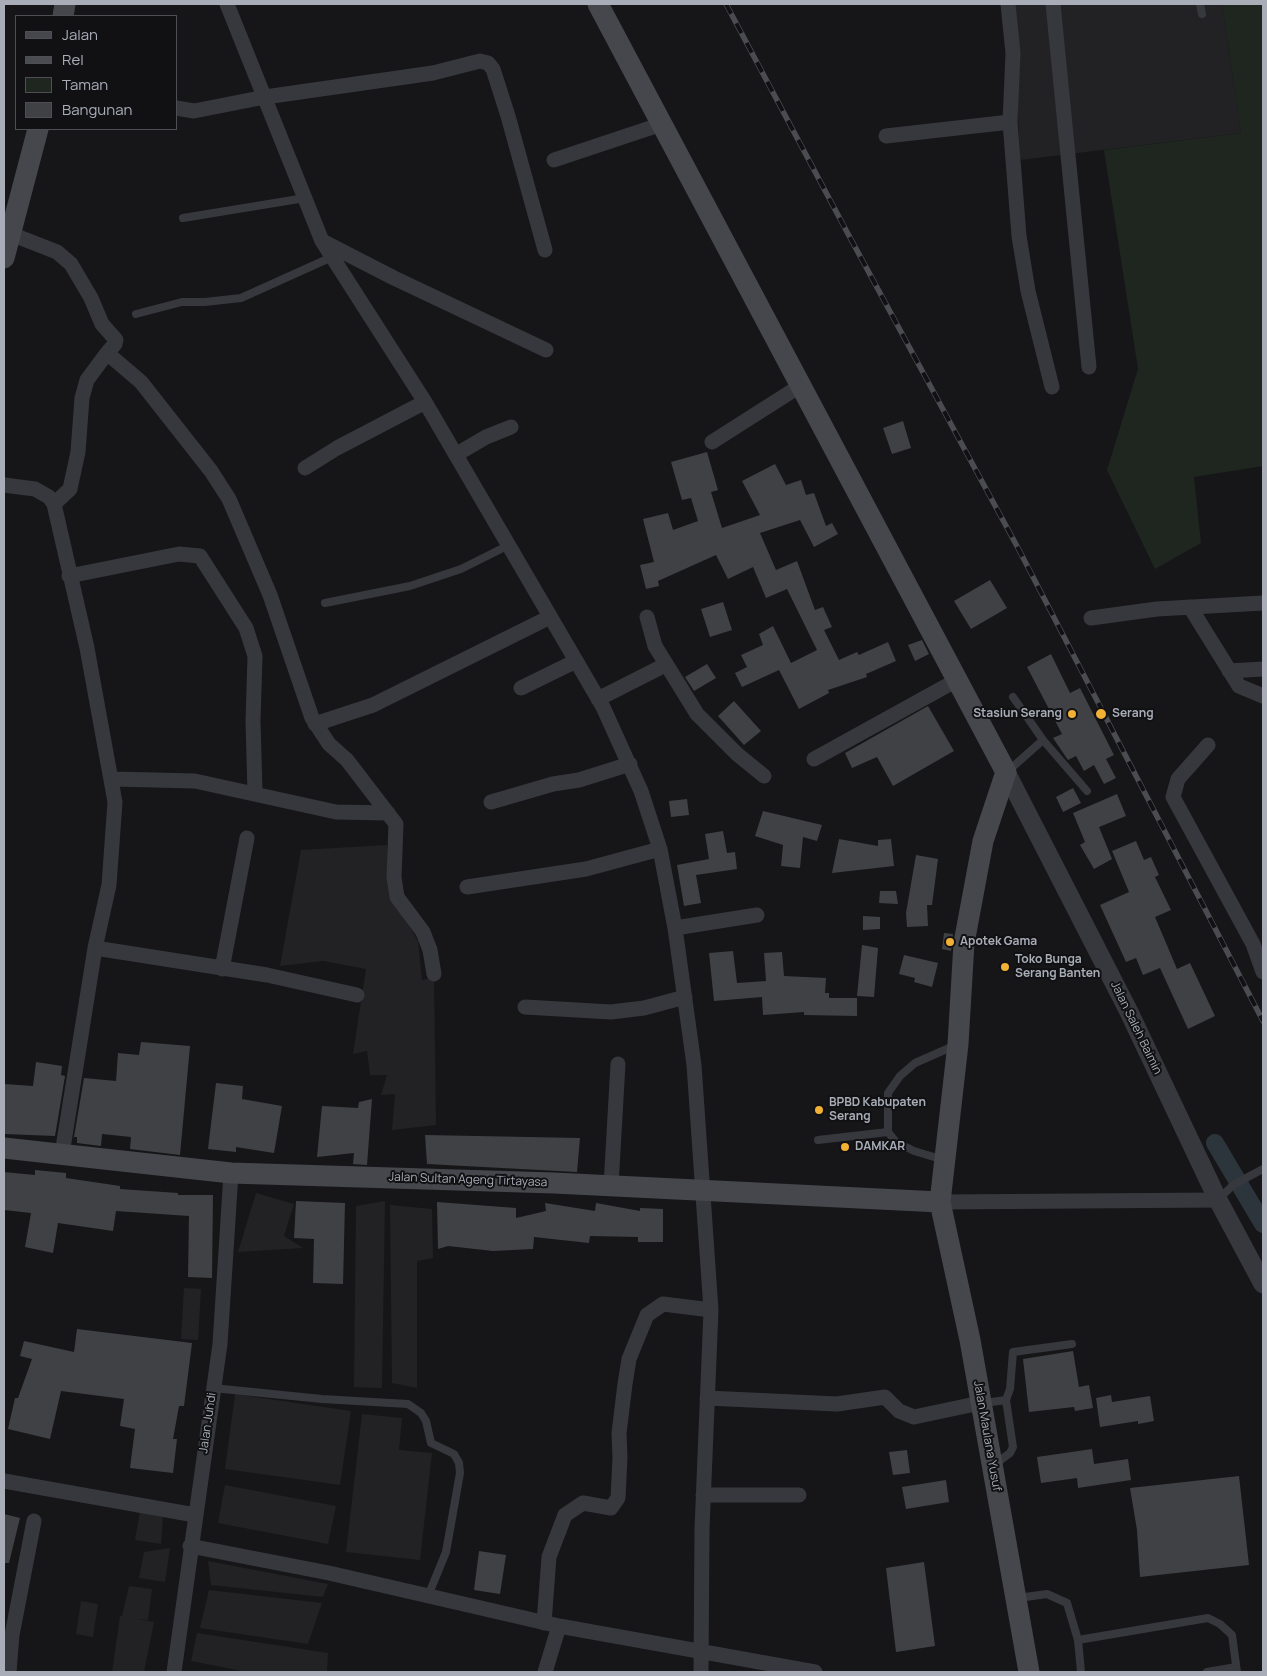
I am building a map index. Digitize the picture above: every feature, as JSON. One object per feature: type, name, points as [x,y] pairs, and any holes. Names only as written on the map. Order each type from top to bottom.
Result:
[{"type":"main road","points":[[598,4],[1006,772]]},
{"type":"main road","points":[[4,258],[38,130]]},
{"type":"main road","name":"Jalan Maulana Yusuf","points":[[1006,772],[983,841],[964,943],[958,1044],[940,1202],[970,1340],[1029,1672]]},
{"type":"main road","name":"Jalan Sultan Ageng Tirtayasa","points":[[4,1148],[231,1173],[611,1186],[940,1202]]},
{"type":"street","points":[[227,4],[322,241],[457,454],[598,699],[630,764],[660,849],[675,928],[694,1065],[711,1310],[703,1495],[703,1651],[701,1672]]},
{"type":"street","points":[[1008,4],[1012,53],[1010,122],[1019,236],[1025,273],[1052,387]]},
{"type":"street","points":[[1053,4],[1089,367]]},
{"type":"street","points":[[178,108],[194,112],[265,97],[433,73],[480,61],[488,63],[493,70],[508,116],[545,250]]},
{"type":"street","points":[[886,136],[1010,122]]},
{"type":"street","points":[[554,160],[662,124]]},
{"type":"street","points":[[11,234],[57,252],[71,264],[91,298],[102,324],[116,340],[87,380],[82,398],[78,452],[70,489],[54,504]]},
{"type":"street","points":[[322,241],[418,290],[546,350]]},
{"type":"street","points":[[107,353],[140,382],[212,471],[229,499],[270,596],[298,682],[315,724],[329,744],[348,760],[388,813],[396,830],[394,877],[397,897],[423,932],[430,950],[434,974]]},
{"type":"street","points":[[712,442],[800,386]]},
{"type":"street","points":[[305,468],[337,448],[425,402]]},
{"type":"street","points":[[457,454],[486,437],[511,427]]},
{"type":"street","points":[[4,485],[35,489],[49,497],[54,504],[87,648],[115,802],[109,885],[95,948],[62,1154]]},
{"type":"street","points":[[69,576],[179,554],[200,556],[246,628],[255,656],[252,721],[255,793]]},
{"type":"street","points":[[1091,618],[1157,609],[1263,603]]},
{"type":"street","points":[[1190,608],[1239,686],[1263,696]]},
{"type":"street","points":[[315,724],[373,705],[550,617]]},
{"type":"street","points":[[647,617],[655,646],[697,714],[738,754],[764,776]]},
{"type":"street","points":[[521,688],[576,661]]},
{"type":"street","points":[[598,699],[665,665]]},
{"type":"street","points":[[1229,671],[1263,669]]},
{"type":"street","points":[[814,758],[957,680]]},
{"type":"street","points":[[1208,745],[1178,779],[1173,797],[1253,944],[1263,972]]},
{"type":"street","points":[[491,802],[554,784],[579,780],[630,764]]},
{"type":"street","name":"Jalan Saleh Baimin","points":[[1006,772],[1122,999],[1218,1200],[1263,1284]]},
{"type":"street","points":[[112,779],[195,781],[336,812],[388,813]]},
{"type":"street","points":[[222,969],[247,838]]},
{"type":"street","points":[[467,887],[586,869],[660,849]]},
{"type":"street","points":[[675,928],[757,915]]},
{"type":"street","points":[[95,948],[267,975],[357,995]]},
{"type":"street","points":[[525,1007],[611,1012],[644,1008],[685,997]]},
{"type":"street","points":[[611,1186],[618,1064]]},
{"type":"street","name":"Jalan Juhdi","points":[[174,1672],[190,1546],[220,1344],[231,1173]]},
{"type":"street","points":[[940,1202],[1218,1200]]},
{"type":"street","points":[[544,1623],[549,1557],[565,1515],[584,1503],[610,1508],[618,1498],[619,1433],[625,1384],[629,1359],[647,1314],[663,1304],[711,1310]]},
{"type":"street","points":[[707,1398],[837,1404],[885,1397],[899,1411],[914,1417],[980,1403]]},
{"type":"street","points":[[4,1481],[195,1515]]},
{"type":"street","points":[[703,1495],[799,1495]]},
{"type":"street","points":[[9,1672],[12,1635],[34,1522]]},
{"type":"street","points":[[190,1546],[329,1574],[544,1623],[814,1672]]},
{"type":"street","points":[[546,1672],[559,1626]]},
{"type":"lane","points":[[1200,4],[1202,14]]},
{"type":"lane","points":[[183,218],[305,198]]},
{"type":"lane","points":[[136,314],[182,302],[205,302],[241,298],[332,257]]},
{"type":"lane","points":[[325,603],[410,586],[461,570],[509,545]]},
{"type":"lane","points":[[1013,697],[1043,740],[1088,791]]},
{"type":"lane","points":[[1006,772],[1043,740]]},
{"type":"lane","points":[[944,1160],[914,1151],[896,1142],[888,1132],[888,1093],[900,1076],[915,1063],[958,1044]]},
{"type":"lane","points":[[818,1140],[888,1132]]},
{"type":"lane","points":[[1218,1200],[1233,1185],[1263,1169]]},
{"type":"lane","points":[[992,1467],[1010,1453],[1013,1447],[1006,1400],[1010,1389],[1013,1352],[1072,1344]]},
{"type":"lane","points":[[213,1388],[322,1399],[408,1404],[421,1414],[426,1421],[431,1444],[454,1454],[459,1463],[460,1473],[446,1552],[428,1596]]},
{"type":"lane","points":[[980,1403],[1006,1400]]},
{"type":"lane","points":[[1016,1598],[1047,1594],[1066,1603],[1078,1640],[1081,1672]]},
{"type":"lane","points":[[1078,1640],[1208,1618],[1220,1624],[1232,1635],[1236,1670],[1207,1672]]},
{"type":"shaded area","points":[[1013,4],[1222,4],[1241,133],[1020,160]]},
{"type":"shaded area","points":[[387,845],[392,898],[418,941],[422,980],[434,977],[436,1125],[392,1130],[395,1094],[381,1095],[387,1075],[370,1075],[367,1051],[353,1054],[366,969],[323,961],[280,966],[301,850]]},
{"type":"shaded area","points":[[256,1193],[294,1204],[284,1236],[303,1248],[238,1252]]},
{"type":"shaded area","points":[[385,1201],[382,1388],[354,1387],[356,1206]]},
{"type":"shaded area","points":[[390,1205],[432,1209],[433,1258],[417,1261],[417,1388],[392,1383]]},
{"type":"shaded area","points":[[184,1288],[201,1289],[198,1340],[181,1339]]},
{"type":"shaded area","points":[[235,1394],[351,1411],[340,1485],[225,1469]]},
{"type":"shaded area","points":[[362,1414],[402,1418],[399,1450],[432,1453],[420,1560],[346,1552]]},
{"type":"shaded area","points":[[225,1485],[336,1506],[328,1544],[218,1523]]},
{"type":"shaded area","points":[[140,1511],[163,1517],[161,1544],[135,1540]]},
{"type":"shaded area","points":[[170,1548],[165,1582],[139,1578],[144,1552]]},
{"type":"shaded area","points":[[208,1561],[328,1584],[323,1597],[211,1585]]},
{"type":"shaded area","points":[[129,1586],[152,1589],[148,1620],[137,1619],[154,1622],[144,1672],[112,1672],[120,1616],[122,1616]]},
{"type":"shaded area","points":[[209,1590],[322,1603],[308,1644],[200,1628]]},
{"type":"shaded area","points":[[81,1601],[98,1604],[93,1637],[76,1634]]},
{"type":"shaded area","points":[[197,1633],[328,1653],[327,1672],[247,1672],[191,1661]]},
{"type":"green space","points":[[1222,4],[1263,4],[1263,466],[1194,477],[1201,543],[1155,569],[1107,470],[1138,369],[1104,150],[1241,133]]},
{"type":"building","points":[[903,421],[911,448],[892,454],[883,428]]},
{"type":"building","points":[[707,452],[718,490],[711,492],[722,528],[760,515],[742,481],[775,464],[786,485],[801,480],[806,495],[814,493],[826,526],[832,523],[838,534],[814,547],[800,520],[760,533],[776,570],[797,561],[815,610],[823,607],[832,627],[824,630],[839,660],[857,652],[859,655],[888,642],[896,661],[866,674],[867,677],[828,690],[829,693],[799,709],[779,670],[742,687],[735,673],[747,667],[741,655],[763,645],[759,634],[773,626],[791,663],[817,650],[787,589],[766,598],[753,567],[728,579],[716,555],[658,581],[659,586],[646,589],[640,565],[654,562],[643,519],[668,513],[673,530],[698,521],[691,498],[682,500],[671,462]]},
{"type":"building","points":[[990,580],[1007,608],[971,629],[954,601]]},
{"type":"building","points":[[723,602],[732,630],[710,637],[701,609]]},
{"type":"building","points":[[922,640],[929,654],[915,661],[908,645]]},
{"type":"building","name":"Stasiun Serang","points":[[1051,654],[1070,693],[1080,688],[1114,755],[1106,759],[1116,778],[1104,784],[1094,765],[1084,771],[1076,756],[1068,760],[1053,738],[1062,734],[1027,667]]},
{"type":"building","points":[[707,664],[716,678],[694,691],[685,677]]},
{"type":"building","points":[[734,701],[761,731],[744,745],[718,716]]},
{"type":"building","points":[[928,706],[954,751],[893,786],[877,757],[852,768],[845,753]]},
{"type":"building","points":[[1073,788],[1081,803],[1063,812],[1056,797]]},
{"type":"building","points":[[1117,794],[1126,816],[1099,827],[1112,859],[1094,869],[1080,845],[1085,842],[1073,813]]},
{"type":"building","points":[[687,799],[689,815],[671,817],[669,801]]},
{"type":"building","points":[[763,811],[822,825],[817,841],[803,837],[800,868],[781,866],[783,845],[755,836]]},
{"type":"building","points":[[723,831],[727,853],[735,852],[737,869],[696,875],[701,903],[684,906],[677,865],[709,859],[705,834]]},
{"type":"building","points":[[839,839],[878,846],[878,840],[891,839],[894,866],[832,873]]},
{"type":"building","points":[[1136,841],[1144,860],[1151,857],[1159,875],[1155,877],[1171,910],[1155,917],[1177,969],[1190,963],[1215,1016],[1188,1029],[1160,968],[1143,975],[1136,958],[1126,962],[1100,905],[1129,892],[1112,851]]},
{"type":"building","points":[[916,855],[938,859],[932,905],[927,905],[928,926],[907,927],[906,913]]},
{"type":"building","points":[[880,891],[896,891],[898,904],[879,903]]},
{"type":"building","points":[[863,916],[880,917],[880,929],[863,930]]},
{"type":"building","name":"Apotek Gama","points":[[944,933],[953,934],[951,951],[942,949]]},
{"type":"building","points":[[862,945],[878,948],[874,997],[857,996]]},
{"type":"building","points":[[733,951],[737,983],[766,981],[764,953],[782,952],[784,976],[826,978],[825,993],[829,993],[829,998],[857,998],[857,1016],[804,1015],[804,1012],[763,1015],[762,997],[714,1001],[709,953]]},
{"type":"building","points":[[904,955],[938,963],[932,987],[914,982],[915,978],[899,974]]},
{"type":"building","points":[[141,1042],[190,1046],[180,1155],[130,1149],[131,1137],[102,1134],[101,1146],[77,1143],[77,1137],[74,1137],[84,1078],[116,1081],[118,1053],[139,1055]]},
{"type":"building","points":[[36,1062],[62,1066],[61,1075],[65,1076],[55,1136],[4,1134],[4,1084],[33,1086]]},
{"type":"building","points":[[216,1083],[243,1086],[242,1099],[282,1106],[274,1153],[236,1147],[236,1152],[208,1149]]},
{"type":"building","points":[[372,1099],[367,1165],[353,1164],[354,1153],[317,1157],[322,1106],[358,1108],[359,1102]]},
{"type":"building","points":[[425,1135],[580,1138],[577,1172],[427,1164]]},
{"type":"building","points":[[35,1170],[66,1173],[66,1178],[120,1186],[120,1189],[178,1193],[178,1195],[213,1195],[212,1278],[188,1277],[189,1216],[116,1211],[113,1231],[58,1223],[53,1253],[25,1247],[31,1213],[4,1210],[4,1172],[35,1175]]},
{"type":"building","points":[[296,1201],[345,1203],[343,1284],[313,1283],[314,1239],[294,1238]]},
{"type":"building","points":[[437,1202],[516,1208],[516,1218],[546,1211],[545,1203],[595,1211],[596,1203],[640,1211],[640,1208],[663,1209],[663,1242],[638,1242],[638,1237],[590,1236],[589,1243],[534,1237],[533,1249],[493,1251],[448,1246],[438,1249]]},
{"type":"building","points":[[77,1329],[192,1343],[184,1406],[179,1406],[173,1439],[177,1439],[173,1473],[130,1468],[135,1429],[120,1426],[124,1399],[61,1391],[50,1439],[8,1429],[15,1398],[18,1398],[32,1359],[20,1356],[24,1341],[74,1352]]},
{"type":"building","points":[[1073,1351],[1079,1387],[1089,1385],[1093,1408],[1075,1411],[1074,1407],[1029,1412],[1023,1359]]},
{"type":"building","points":[[1111,1395],[1112,1402],[1150,1396],[1154,1421],[1138,1424],[1138,1421],[1100,1427],[1096,1398]]},
{"type":"building","points":[[1092,1449],[1094,1464],[1128,1459],[1131,1480],[1078,1488],[1077,1478],[1041,1483],[1037,1457]]},
{"type":"building","points":[[907,1450],[910,1473],[893,1475],[889,1452]]},
{"type":"building","points":[[1239,1476],[1249,1565],[1140,1577],[1137,1530],[1130,1488]]},
{"type":"building","points":[[946,1480],[949,1502],[906,1509],[902,1487]]},
{"type":"building","points":[[4,1514],[20,1518],[9,1563],[4,1563]]},
{"type":"building","points":[[479,1551],[506,1555],[500,1594],[474,1590]]},
{"type":"building","points":[[924,1562],[935,1646],[896,1652],[886,1568]]},
{"type":"waterway","points":[[1215,1143],[1263,1224]]},
{"type":"railway","points":[[726,4],[1018,548],[1263,1021]]},
{"type":"place","name":"Stasiun Serang","points":[[1072,714]]},
{"type":"place","name":"Serang","points":[[1101,714]]},
{"type":"place","name":"Apotek Gama","points":[[950,942]]},
{"type":"place","name":"Toko Bunga Serang Banten","points":[[1005,967]]},
{"type":"place","name":"BPBD Kabupaten Serang","points":[[819,1110]]},
{"type":"place","name":"DAMKAR","points":[[845,1147]]}]
